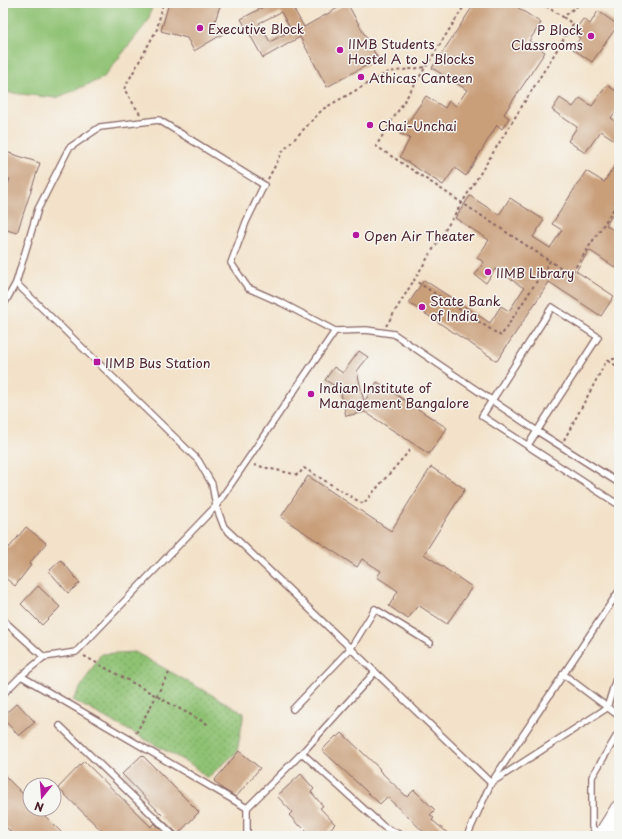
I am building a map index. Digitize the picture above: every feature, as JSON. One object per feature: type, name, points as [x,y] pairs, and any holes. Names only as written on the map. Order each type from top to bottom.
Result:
[{"type":"main road","points":[[601,836],[619,809]]},
{"type":"lane","points":[[3,306],[16,283],[38,209],[69,148],[100,127],[159,120],[264,185],[246,222],[231,263],[248,288],[282,303],[335,331],[366,330],[394,334],[537,431],[619,483]]},
{"type":"lane","points":[[16,283],[198,460],[212,484],[216,506],[224,527],[491,783]]},
{"type":"lane","points":[[528,445],[598,337],[552,308],[482,416],[619,505]]},
{"type":"lane","points":[[3,694],[21,676],[44,657],[76,652],[216,506],[335,331]]},
{"type":"lane","points":[[467,836],[491,783],[619,591]]},
{"type":"lane","points":[[293,709],[351,648],[375,610],[430,643]]},
{"type":"lane","points":[[3,620],[44,657]]},
{"type":"lane","points":[[491,783],[607,708],[619,669]]},
{"type":"lane","points":[[247,836],[247,808],[302,753],[375,672]]},
{"type":"lane","points":[[563,674],[619,716]]},
{"type":"lane","points":[[21,676],[247,808]]},
{"type":"lane","points":[[60,726],[174,836]]},
{"type":"lane","points":[[601,836],[592,827],[592,777],[619,732]]},
{"type":"lane","points":[[302,753],[384,827],[403,836]]},
{"type":"path","points":[[145,122],[124,89],[139,59],[157,29],[163,3]]},
{"type":"path","points":[[466,3],[376,146],[571,274],[619,202]]},
{"type":"path","points":[[382,332],[573,24],[541,3]]},
{"type":"path","points":[[564,17],[581,3]]},
{"type":"path","points":[[264,185],[283,151],[323,109],[388,72],[426,67]]},
{"type":"path","points":[[414,280],[501,336],[550,261]]},
{"type":"path","points":[[607,360],[619,358]]},
{"type":"path","points":[[607,360],[619,367]]},
{"type":"path","points":[[561,445],[607,360]]},
{"type":"path","points":[[245,463],[298,475],[304,468],[363,504],[410,450]]},
{"type":"path","points":[[76,652],[209,725]]},
{"type":"path","points":[[132,741],[169,673]]},
{"type":"green space","points":[[3,3],[153,3],[148,21],[103,78],[56,98],[3,92]]},
{"type":"green space","points":[[135,652],[244,713],[237,752],[207,778],[192,765],[73,700],[101,654]]},
{"type":"building","name":"Executive Block","points":[[169,3],[221,3],[215,21],[223,34],[194,51],[187,38],[161,31]]},
{"type":"building","name":"IIMB Students Hostel A to J Blocks","points":[[271,3],[297,3],[292,6],[304,27],[347,3],[378,59],[327,87],[300,37],[263,58],[241,19]],"holes":[[[281,12],[291,30],[270,42],[259,23]]]},
{"type":"building","points":[[475,3],[511,3],[541,23],[529,41],[545,52],[504,114],[509,118],[502,129],[497,125],[466,176],[455,168],[443,185],[400,157],[410,138],[400,134],[426,96],[445,108],[449,101],[456,106],[467,90],[432,68]]},
{"type":"building","name":"P Block Classrooms","points":[[598,11],[618,25],[592,62],[573,49],[580,38],[573,33],[583,19],[590,24]]},
{"type":"building","points":[[607,85],[619,93],[619,106],[611,118],[619,124],[619,143],[601,131],[585,153],[568,141],[577,127],[552,110],[560,98],[573,107],[580,98],[592,106]]},
{"type":"building","points":[[3,151],[40,163],[17,233],[3,229],[3,199],[10,179],[3,177]]},
{"type":"building","points":[[619,159],[619,205],[606,225],[619,234],[619,270],[589,250],[576,271],[614,296],[601,316],[549,282],[497,361],[409,303],[424,280],[490,323],[501,306],[509,311],[524,288],[495,269],[486,283],[475,275],[484,262],[477,258],[489,240],[455,218],[470,196],[499,215],[510,198],[544,220],[533,237],[550,248],[562,230],[552,224],[586,171],[604,182]]},
{"type":"building","points":[[359,351],[368,357],[357,371],[364,402],[377,382],[447,428],[429,454],[365,412],[346,416],[340,389],[325,380],[334,367],[343,373]]},
{"type":"building","points":[[431,467],[465,489],[424,554],[472,587],[447,624],[418,605],[408,619],[389,606],[398,591],[377,577],[381,571],[362,559],[357,567],[281,517],[308,476],[391,531]]},
{"type":"building","points":[[26,527],[46,543],[29,564],[31,565],[15,586],[3,576],[3,544],[9,548]]},
{"type":"building","points":[[61,560],[80,583],[68,593],[49,571]]},
{"type":"building","points":[[38,586],[60,607],[42,625],[21,604]]},
{"type":"building","points":[[17,703],[35,722],[19,736],[3,719],[3,716]]},
{"type":"building","points":[[342,733],[407,797],[414,790],[435,810],[430,815],[434,818],[432,820],[451,836],[428,836],[387,797],[380,804],[322,750],[336,736],[338,737]]},
{"type":"building","points":[[239,751],[260,768],[236,797],[214,781]]},
{"type":"building","points":[[142,755],[199,812],[178,834],[160,817],[162,815],[122,774]]},
{"type":"building","points":[[84,761],[151,827],[154,823],[168,836],[107,836],[62,792],[62,784]]},
{"type":"building","points":[[3,774],[22,793],[22,817],[46,817],[65,836],[15,836],[3,824]]},
{"type":"building","points":[[301,774],[314,789],[311,792],[323,806],[320,808],[335,824],[323,836],[311,836],[300,825],[299,826],[289,815],[292,812],[277,796]]},
{"type":"railway","points":[[615,836],[619,829]]},
{"type":"place","name":"Executive Block","points":[[200,28]]},
{"type":"place","name":"P Block Classrooms","points":[[591,36]]},
{"type":"place","name":"IIMB Students Hostel A to J Blocks","points":[[340,50]]},
{"type":"place","name":"Athicas Canteen","points":[[361,77]]},
{"type":"place","name":"Chai-Unchai","points":[[370,125]]},
{"type":"place","name":"Open Air Theater","points":[[356,235]]},
{"type":"place","name":"IIMB Library","points":[[488,272]]},
{"type":"place","name":"State Bank of India","points":[[422,307]]},
{"type":"place","name":"IIMB Bus Station","points":[[97,362]]},
{"type":"place","name":"Indian Institute of Management Bangalore","points":[[311,394]]}]
